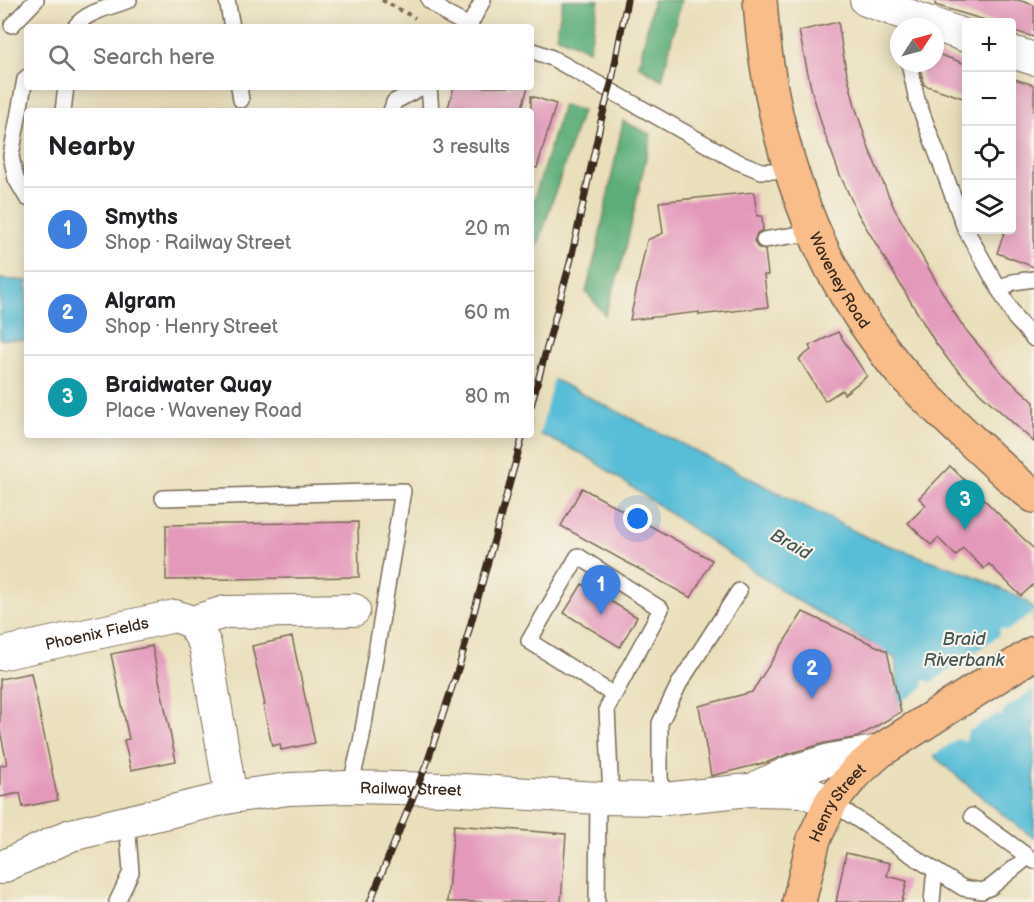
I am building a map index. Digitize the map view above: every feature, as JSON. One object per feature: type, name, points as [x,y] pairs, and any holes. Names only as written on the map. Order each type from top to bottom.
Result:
[{"type":"main road","name":"Waveney Road","points":[[760,0],[768,76],[779,125],[802,203],[828,261],[848,298],[902,374],[1016,482],[1034,496]]},
{"type":"main road","name":"Henry Street","points":[[799,902],[814,839],[831,802],[855,773],[880,751],[1034,653]]},
{"type":"street","points":[[866,0],[962,35]]},
{"type":"street","points":[[1016,54],[1034,59]]},
{"type":"street","name":"Phoenix Fields","points":[[0,654],[175,616],[192,622],[225,612],[354,610]]},
{"type":"street","points":[[192,622],[205,644],[231,797]]},
{"type":"street","points":[[749,790],[793,771],[830,760],[880,751]]},
{"type":"street","name":"Railway Street","points":[[0,868],[71,835],[231,797],[289,789],[350,787],[446,789],[664,799],[749,790],[803,790],[831,802]]},
{"type":"lane","points":[[12,25],[36,0]]},
{"type":"lane","points":[[227,0],[231,24]]},
{"type":"lane","points":[[429,0],[447,21]]},
{"type":"lane","points":[[471,24],[483,0]]},
{"type":"lane","points":[[77,24],[92,14],[125,1]]},
{"type":"lane","points":[[534,51],[552,58],[736,160],[761,171],[792,168]]},
{"type":"lane","points":[[911,72],[917,100],[965,228],[1015,318],[1034,339]]},
{"type":"lane","points":[[24,84],[11,156],[16,179],[24,193]]},
{"type":"lane","points":[[63,108],[66,90]]},
{"type":"lane","points":[[392,108],[394,102],[416,90]]},
{"type":"lane","points":[[429,90],[431,108]]},
{"type":"lane","points":[[764,240],[814,232]]},
{"type":"lane","points":[[999,290],[1013,282],[1034,279]]},
{"type":"lane","points":[[163,498],[403,491],[361,742],[350,787]]},
{"type":"lane","points":[[597,902],[607,708],[661,609],[578,556],[530,641],[614,695]]},
{"type":"lane","points":[[664,799],[660,777],[660,723],[679,684],[739,591]]},
{"type":"lane","points":[[831,802],[963,888],[982,891],[1031,859],[972,816]]},
{"type":"lane","points":[[117,902],[131,872],[127,822]]},
{"type":"lane","points":[[932,902],[936,871]]},
{"type":"green space","points":[[563,0],[599,0],[589,50],[556,36]]},
{"type":"green space","points":[[653,0],[681,0],[662,80],[639,66]]},
{"type":"green space","points":[[563,105],[582,111],[534,257],[534,199]]},
{"type":"green space","points":[[623,121],[651,135],[624,256],[605,315],[586,292]]},
{"type":"water","points":[[0,279],[24,281],[24,340],[0,339]]},
{"type":"water","name":"Braid Riverbank","points":[[534,370],[868,538],[977,577],[1026,601],[1034,610],[1034,838],[937,759],[899,704],[895,658],[790,596],[585,455],[534,431]]},
{"type":"pier","points":[[534,367],[554,377],[539,437],[534,435]]},
{"type":"pier","points":[[1033,607],[1034,689],[1004,709],[1002,716],[995,715],[968,732],[966,741],[957,739],[932,757],[899,704],[923,688],[924,680],[932,682],[960,663],[960,656],[967,658],[998,636],[1000,628],[1008,630],[1031,614]]},
{"type":"building","points":[[936,0],[1018,0],[1034,5],[1034,37],[1016,32],[1016,18],[978,18],[935,5]]},
{"type":"building","points":[[838,22],[855,106],[869,149],[894,208],[965,329],[1002,373],[1034,402],[1034,442],[950,362],[935,342],[858,214],[823,129],[811,88],[799,31]]},
{"type":"building","points":[[944,56],[962,63],[962,98],[924,85],[921,72],[944,72]]},
{"type":"building","points":[[1016,80],[1034,85],[1034,267],[997,253],[1004,234],[1016,234]]},
{"type":"building","points":[[453,90],[527,90],[522,108],[448,108]]},
{"type":"building","points":[[531,96],[556,104],[537,168],[534,168],[534,108],[531,108]]},
{"type":"building","points":[[754,192],[757,216],[762,216],[763,230],[757,233],[754,241],[757,247],[765,250],[768,275],[764,275],[768,307],[630,320],[647,240],[663,233],[659,202]]},
{"type":"building","points":[[838,332],[867,376],[844,394],[842,390],[825,401],[799,359],[811,350],[809,346]]},
{"type":"building","points":[[950,466],[1034,549],[1034,584],[1021,596],[989,564],[984,569],[963,548],[956,556],[938,538],[931,545],[908,523],[926,505],[919,498]]},
{"type":"building","points":[[582,488],[712,560],[691,598],[561,526]]},
{"type":"building","points":[[358,522],[359,577],[166,580],[166,525]]},
{"type":"building","points":[[582,584],[637,617],[620,647],[564,613]]},
{"type":"building","points":[[803,612],[887,651],[901,712],[858,737],[825,743],[768,762],[711,776],[699,706],[752,692]]},
{"type":"building","points":[[292,637],[315,743],[281,750],[280,744],[272,746],[252,646]]},
{"type":"building","points":[[152,646],[176,761],[131,770],[124,740],[129,739],[111,654]]},
{"type":"building","points":[[31,673],[58,800],[23,807],[20,793],[0,797],[0,766],[7,764],[0,730],[0,679]]},
{"type":"building","points":[[454,825],[566,834],[561,902],[447,902]]},
{"type":"building","points":[[846,853],[890,863],[887,876],[907,881],[902,902],[836,902]]},
{"type":"railway","points":[[534,395],[571,259],[612,80],[627,0]]},
{"type":"railway","points":[[370,902],[427,763],[460,663],[522,438]]},
{"type":"place","name":"Braidwater Quay","points":[[965,530]]},
{"type":"place","name":"Smyths","points":[[601,615]]},
{"type":"place","name":"Algram","points":[[812,699]]},
{"type":"water label","name":"Braid","points":[[791,544]]}]
